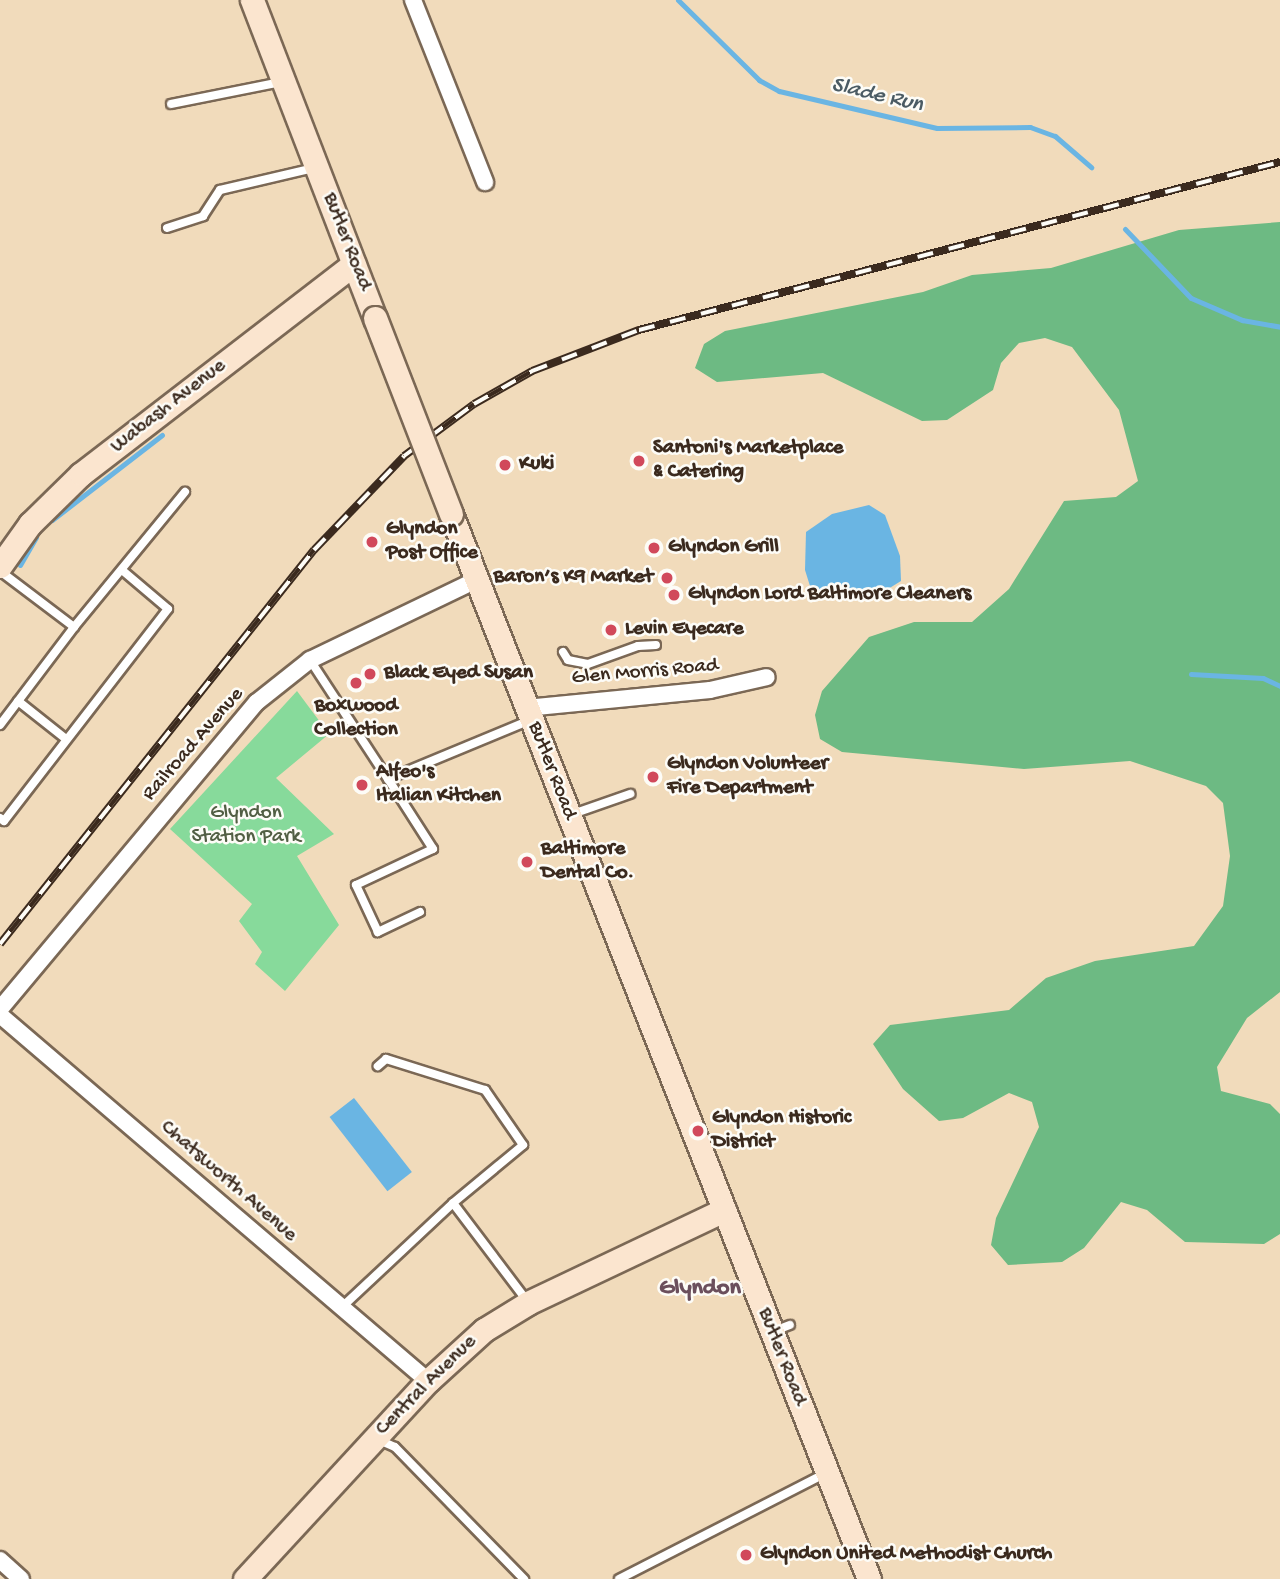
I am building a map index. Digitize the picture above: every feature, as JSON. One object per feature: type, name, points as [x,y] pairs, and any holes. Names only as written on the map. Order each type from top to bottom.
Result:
[{"type":"main road","name":"Butler Road","points":[[252,0],[724,1210],[781,1328],[827,1473],[869,1579]]},
{"type":"main road","name":"Wabash Avenue","points":[[2,570],[30,524],[81,474],[354,264]]},
{"type":"main road","name":"Central Avenue","points":[[245,1579],[428,1381],[484,1329],[528,1303],[724,1210]]},
{"type":"street","points":[[413,0],[485,182]]},
{"type":"street","name":"Railroad Avenue","points":[[0,1009],[257,702],[310,660],[477,580]]},
{"type":"street","name":"Glen Morris Road","points":[[529,714],[710,690],[767,677]]},
{"type":"street","name":"Chatsworth Avenue","points":[[0,1015],[428,1381]]},
{"type":"street","points":[[0,1560],[21,1579]]},
{"type":"lane","points":[[171,104],[284,82]]},
{"type":"lane","points":[[167,228],[203,216],[220,190],[317,168]]},
{"type":"lane","points":[[0,725],[74,627],[185,492]]},
{"type":"lane","points":[[2,570],[74,627]]},
{"type":"lane","points":[[2,819],[168,609],[122,570]]},
{"type":"lane","points":[[563,652],[568,660],[588,664],[638,646],[656,645]]},
{"type":"lane","points":[[310,660],[432,849],[356,885],[378,932],[420,912]]},
{"type":"lane","points":[[18,702],[66,739]]},
{"type":"lane","points":[[388,779],[529,714]]},
{"type":"lane","points":[[569,816],[630,794]]},
{"type":"lane","points":[[342,1307],[453,1203],[523,1145],[485,1090],[386,1059],[378,1066]]},
{"type":"lane","points":[[453,1203],[528,1303]]},
{"type":"lane","points":[[376,1437],[385,1446],[395,1447],[524,1579]]},
{"type":"lane","points":[[619,1579],[827,1473]]},
{"type":"green space","points":[[1280,222],[1280,992],[1247,1018],[1217,1067],[1221,1091],[1270,1104],[1280,1114],[1280,1234],[1264,1244],[1185,1242],[1147,1210],[1121,1202],[1084,1248],[1062,1262],[1008,1265],[991,1245],[996,1218],[1039,1127],[1032,1102],[1009,1093],[963,1118],[939,1121],[903,1089],[873,1044],[890,1025],[1009,1010],[1046,978],[1095,961],[1194,946],[1223,906],[1230,856],[1223,803],[1206,786],[1130,761],[1024,769],[842,752],[820,739],[815,715],[822,691],[869,637],[914,622],[972,622],[1009,589],[1064,501],[1116,497],[1138,481],[1119,410],[1072,347],[1045,338],[1019,343],[1001,363],[993,390],[947,420],[922,421],[823,373],[717,382],[695,368],[704,344],[725,331],[923,292],[972,275],[1051,268],[1179,230]]},
{"type":"green space","name":"Glyndon Station Park","points":[[297,691],[329,734],[276,778],[334,834],[297,856],[339,925],[285,991],[255,964],[262,952],[239,921],[252,904],[170,829]]},
{"type":"water","points":[[869,505],[885,515],[900,556],[901,581],[875,597],[851,600],[819,593],[810,586],[805,570],[806,532],[832,514]]},
{"type":"water","points":[[354,1098],[412,1172],[387,1191],[330,1117]]},
{"type":"waterway","name":"Slade Run","points":[[678,0],[759,80],[779,91],[937,128],[1030,127],[1055,136],[1091,167]]},
{"type":"waterway","name":"Slade Run","points":[[1125,229],[1191,298],[1242,320],[1280,327]]},
{"type":"waterway","points":[[52,520],[162,435]]},
{"type":"waterway","points":[[20,565],[36,537]]},
{"type":"waterway","points":[[1191,674],[1263,678],[1280,686]]},
{"type":"railway","points":[[0,944],[314,550],[404,456],[474,404],[532,371],[639,330],[1280,162]]},
{"type":"place","name":"Santoni's Marketplace & Catering","points":[[639,461]]},
{"type":"place","name":"Kuki","points":[[505,465]]},
{"type":"place","name":"Glyndon Post Office","points":[[372,542]]},
{"type":"place","name":"Glyndon Grill","points":[[654,548]]},
{"type":"place","name":"Baron’s K9 Market","points":[[667,578]]},
{"type":"place","name":"Glyndon Lord Baltimore Cleaners","points":[[674,595]]},
{"type":"place","name":"Levin Eyecare","points":[[611,630]]},
{"type":"place","name":"Black Eyed Susan","points":[[370,674]]},
{"type":"place","name":"Boxwood Collection","points":[[356,683]]},
{"type":"place","name":"Glyndon Volunteer Fire Department","points":[[653,777]]},
{"type":"place","name":"Alfeo's Italian Kitchen","points":[[362,785]]},
{"type":"place","name":"Baltimore Dental Co.","points":[[527,862]]},
{"type":"place","name":"Glyndon Historic District","points":[[698,1131]]},
{"type":"place","name":"Glyndon United Methodist Church","points":[[746,1555]]},
{"type":"district","name":"Glyndon","points":[[700,1289]]}]
